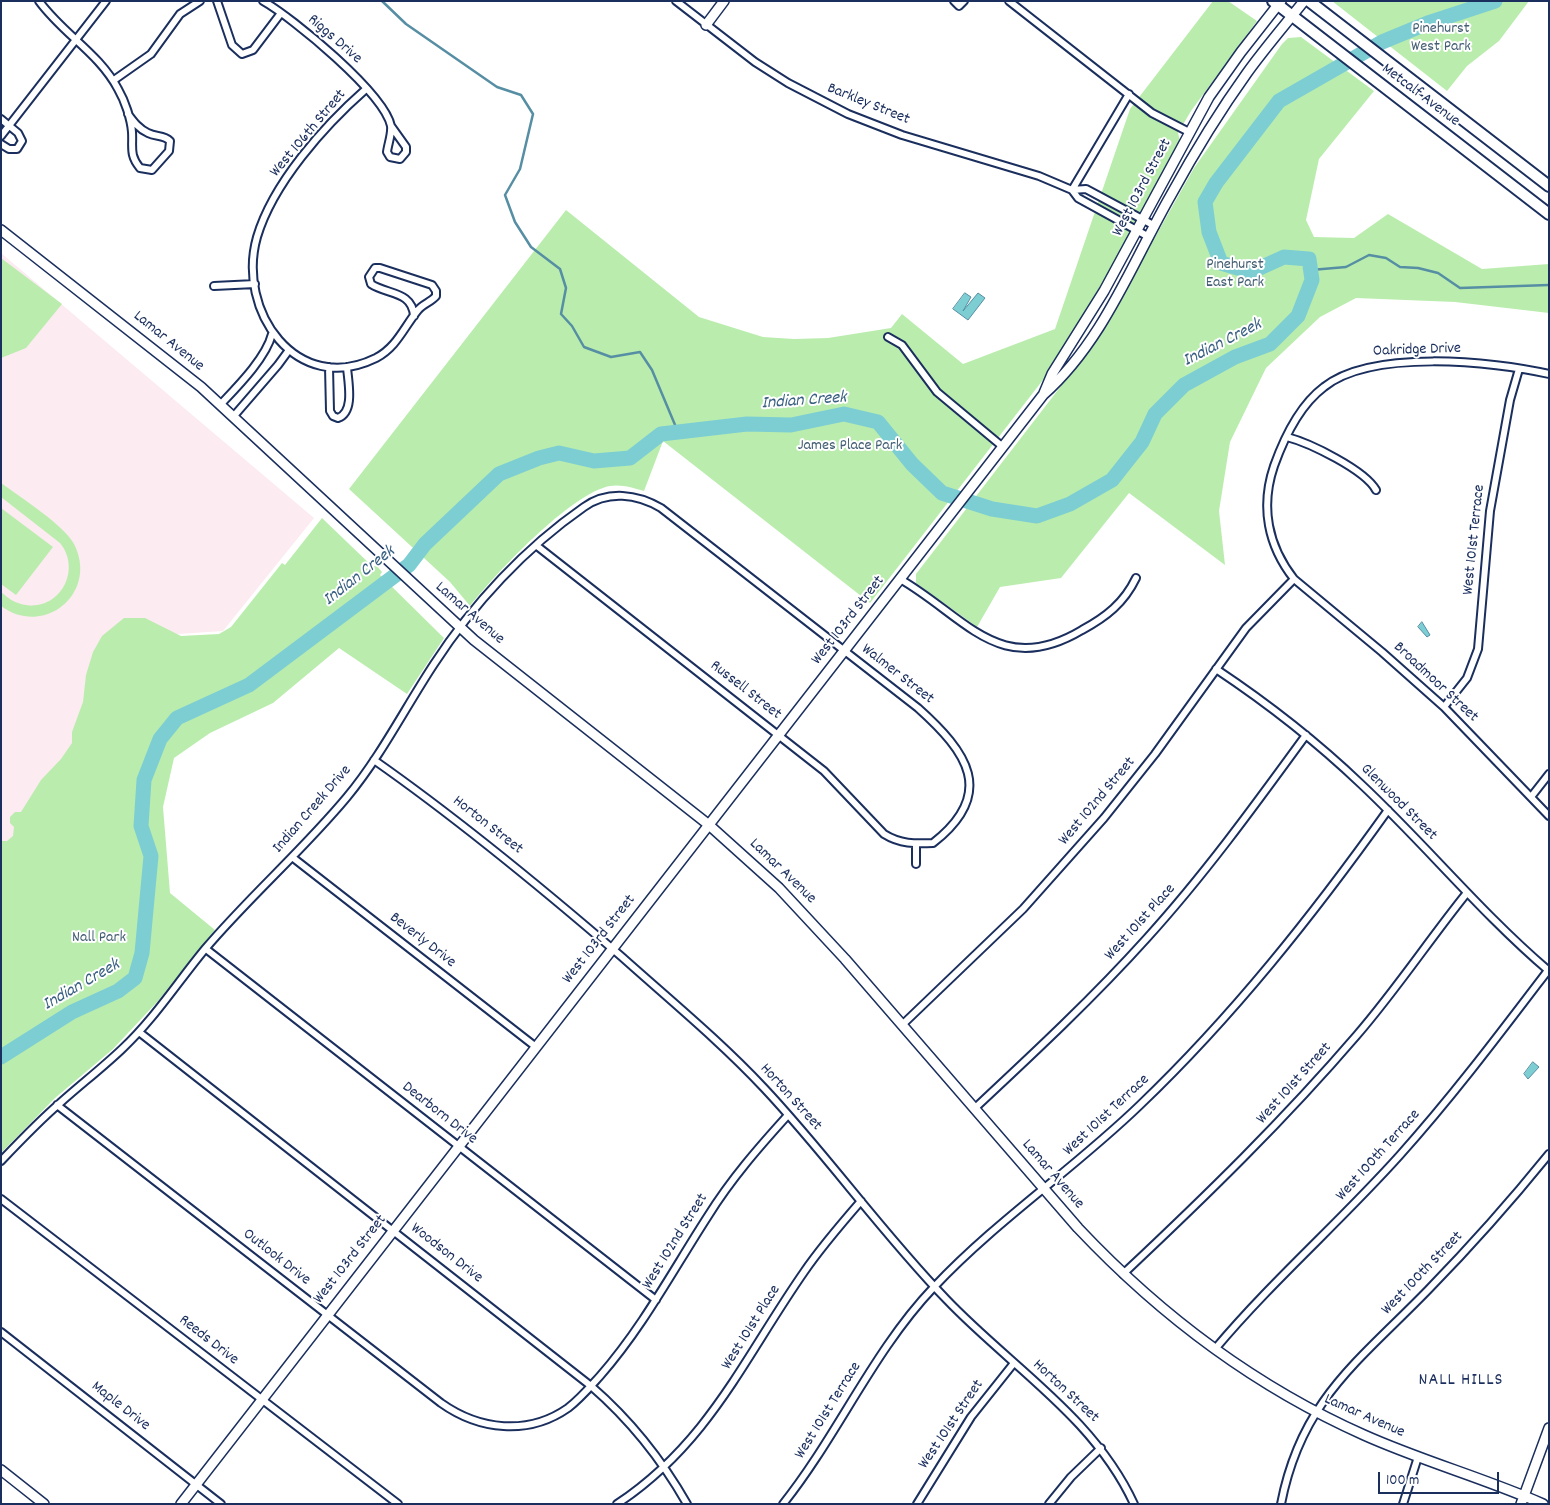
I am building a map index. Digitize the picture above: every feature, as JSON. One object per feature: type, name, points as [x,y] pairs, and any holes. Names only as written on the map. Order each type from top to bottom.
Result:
[{"type":"main road","points":[[706,25],[724,1]]},
{"type":"main road","name":"West 103rd Street","points":[[181,1504],[1043,395],[1060,380],[1090,340],[1219,114],[1248,72],[1304,1]]},
{"type":"main road","name":"Metcalf Avenue","points":[[1309,1],[1549,186]]},
{"type":"main road","name":"West 103rd Street","points":[[1043,395],[1052,374],[1104,290],[1143,220],[1189,132],[1225,73],[1277,3]]},
{"type":"main road","name":"Metcalf Avenue","points":[[1277,3],[1402,102],[1549,214]]},
{"type":"main road","name":"Lamar Avenue","points":[[1,230],[164,358],[220,405],[460,627],[709,825],[766,876],[812,922],[1044,1189],[1123,1274],[1174,1319],[1257,1378],[1316,1412],[1418,1457],[1523,1500],[1543,1504]]},
{"type":"main road","points":[[1523,1500],[1549,1428]]},
{"type":"main road","points":[[1,1470],[44,1504]]},
{"type":"street","points":[[39,1],[54,19],[97,58],[114,80],[128,114],[132,134],[131,153],[140,168],[152,170],[169,151],[170,141],[165,137],[142,130],[128,114]]},
{"type":"street","points":[[1,136],[106,1]]},
{"type":"street","points":[[114,80],[151,54],[180,14],[200,1]]},
{"type":"street","points":[[217,1],[232,45],[242,54],[253,50],[281,14]]},
{"type":"street","name":"Riggs Drive","points":[[264,1],[330,51],[366,89],[379,105],[406,147],[406,152],[400,159],[390,157],[387,152],[391,126]]},
{"type":"street","name":"Barkley Street","points":[[676,1],[736,48],[788,83],[848,114],[902,135],[1039,176],[1072,190],[1086,189],[1155,226]]},
{"type":"street","points":[[954,1],[959,6],[964,1]]},
{"type":"street","points":[[1009,1],[1152,112],[1189,132]]},
{"type":"street","name":"West 106th Street","points":[[289,350],[272,334],[260,310],[255,284],[257,239],[277,192],[324,132],[366,89]]},
{"type":"street","points":[[1072,190],[1129,94]]},
{"type":"street","points":[[1,119],[21,137],[22,142],[17,148],[12,149],[1,144]]},
{"type":"street","name":"Barkley Street","points":[[1072,190],[1078,198],[1149,237]]},
{"type":"street","points":[[233,417],[289,350],[314,364],[329,367],[347,367],[370,361],[386,352],[401,336],[414,316],[436,296],[434,287],[380,268],[372,270],[369,277],[371,284],[403,296],[410,304],[414,316]]},
{"type":"street","points":[[214,286],[255,284]]},
{"type":"street","points":[[220,405],[260,357],[270,342],[272,334]]},
{"type":"street","points":[[888,337],[902,346],[937,392],[1003,447]]},
{"type":"street","name":"Oakridge Drive","points":[[1294,579],[1286,569],[1272,542],[1266,513],[1271,475],[1287,437],[1302,410],[1314,395],[1335,378],[1366,367],[1436,362],[1519,369],[1549,374]]},
{"type":"street","points":[[329,367],[330,411],[333,416],[338,418],[344,416],[348,408],[347,367]]},
{"type":"street","name":"West 101st Terrace","points":[[1444,707],[1467,678],[1478,649],[1490,511],[1510,400],[1519,369]]},
{"type":"street","points":[[1287,437],[1357,470],[1371,482],[1376,490]]},
{"type":"street","name":"Indian Creek Drive","points":[[1,1161],[57,1105],[139,1032],[172,994],[206,949],[348,795],[374,760],[430,669],[460,627],[498,583],[537,546],[580,510],[599,499],[616,496],[642,499]]},
{"type":"street","name":"Walmer Street","points":[[642,499],[661,508],[929,718],[962,756],[968,773],[969,792],[960,817],[933,843],[916,844]]},
{"type":"street","name":"Russell Street","points":[[537,546],[824,771],[845,791],[878,830],[896,842],[916,844]]},
{"type":"street","points":[[900,580],[975,631],[999,644],[1024,650],[1046,647],[1092,625],[1120,604],[1136,578]]},
{"type":"street","name":"Broadmoor Street","points":[[1294,579],[1382,652],[1444,707],[1549,816]]},
{"type":"street","name":"West 102nd Street","points":[[902,1025],[1023,909],[1098,826],[1155,754],[1246,628],[1294,579]]},
{"type":"street","name":"Glenwood Street","points":[[1216,668],[1306,735],[1388,810],[1466,894],[1548,970]]},
{"type":"street","name":"West 101st Place","points":[[974,1109],[1078,1011],[1147,938],[1212,862],[1306,735]]},
{"type":"street","name":"Horton Street","points":[[374,760],[463,824],[521,870],[702,1028],[788,1115],[934,1286],[1014,1363],[1069,1411],[1101,1448],[1126,1487],[1134,1504]]},
{"type":"street","points":[[1531,797],[1549,774]]},
{"type":"street","name":"West 101st Terrace","points":[[783,1504],[815,1461],[896,1333],[934,1286],[966,1254],[1105,1138],[1210,1034],[1313,913],[1388,810]]},
{"type":"street","points":[[916,844],[916,864]]},
{"type":"street","name":"Beverly Drive","points":[[292,857],[536,1047]]},
{"type":"street","name":"West 101st Street","points":[[1123,1274],[1252,1152],[1307,1092],[1384,1003],[1466,894]]},
{"type":"street","name":"Dearborn Drive","points":[[206,949],[656,1300]]},
{"type":"street","name":"West 100th Terrace","points":[[1215,1349],[1246,1311],[1327,1233],[1400,1155],[1472,1070],[1548,970]]},
{"type":"street","name":"Woodson Drive","points":[[139,1032],[591,1386],[631,1426],[663,1467],[687,1504]]},
{"type":"street","name":"Outlook Drive","points":[[57,1105],[455,1413],[483,1424],[510,1427],[544,1420],[568,1408],[591,1386]]},
{"type":"street","name":"West 102nd Street","points":[[591,1386],[633,1336],[724,1192],[788,1115]]},
{"type":"street","name":"West 100th Street","points":[[1280,1504],[1293,1458],[1316,1412],[1341,1376],[1460,1256],[1549,1154]]},
{"type":"street","name":"Reeds Drive","points":[[1,1199],[398,1504]]},
{"type":"street","name":"West 101st Place","points":[[663,1467],[710,1416],[729,1391],[803,1273],[835,1230],[861,1201]]},
{"type":"street","name":"Maple Drive","points":[[1,1332],[221,1504]]},
{"type":"street","name":"West 101st Street","points":[[917,1504],[971,1417],[1014,1363]]},
{"type":"street","points":[[1049,1504],[1071,1477],[1101,1448]]},
{"type":"street","points":[[1403,1504],[1418,1457]]},
{"type":"street","points":[[617,1504],[663,1467]]},
{"type":"shaded area","points":[[1,253],[314,518],[223,631],[178,634],[141,648],[1,909]]},
{"type":"green space","name":"James Place Park","points":[[1213,1],[1228,1],[1257,21],[1191,111],[1178,133],[1180,141],[1129,233],[1128,240],[1046,376],[870,603],[663,441],[644,491],[623,486],[610,486],[594,492],[575,503],[515,556],[470,606],[450,582],[349,489],[566,210],[699,317],[763,337],[794,339],[828,338],[891,328],[902,314],[963,364],[1055,329],[1130,109]]},
{"type":"green space","name":"Pinehurst West Park","points":[[1332,1],[1529,1],[1499,41],[1467,66],[1447,91]]},
{"type":"green space","name":"Pinehurst East Park","points":[[1301,37],[1374,91],[1319,159],[1306,220],[1314,237],[1354,238],[1388,214],[1482,269],[1549,264],[1549,313],[1455,302],[1356,298],[1320,317],[1266,368],[1230,442],[1219,511],[1225,565],[1129,493],[1061,578],[1000,587],[977,627],[916,583],[916,574],[1098,338],[1194,168],[1282,44],[1288,38]]},
{"type":"green space","points":[[1,258],[62,304],[26,348],[1,358]]},
{"type":"green space","points":[[1,483],[52,520],[69,536],[74,544],[80,562],[79,579],[73,594],[63,605],[50,613],[34,617],[18,615],[1,606],[1,592],[13,601],[21,604],[34,605],[46,603],[63,588],[68,577],[69,566],[66,554],[60,543],[1,497]]},
{"type":"green space","points":[[1,508],[53,547],[16,595],[1,584]]},
{"type":"green space","name":"Nall Park","points":[[322,518],[373,567],[376,565],[382,572],[380,575],[444,638],[407,694],[339,648],[273,703],[210,733],[174,758],[163,807],[170,893],[215,930],[158,1001],[113,1049],[55,1098],[1,1153],[1,841],[7,841],[13,836],[14,827],[10,823],[10,817],[15,812],[21,812],[41,780],[61,759],[72,743],[72,732],[83,702],[86,675],[93,652],[102,636],[124,618],[145,618],[181,636],[219,634],[231,627],[282,563],[285,565]]},
{"type":"water","points":[[965,293],[971,297],[963,311],[978,293],[985,298],[968,320],[953,309]]},
{"type":"water","points":[[1422,622],[1430,635],[1427,637],[1418,627]]},
{"type":"water","points":[[1533,1062],[1539,1067],[1528,1079],[1524,1074]]},
{"type":"waterway","points":[[382,1],[406,24],[497,87],[521,95],[533,114],[520,169],[505,195],[515,222],[531,247],[560,269],[566,288],[561,314],[572,326],[584,347],[611,357],[640,352],[652,370],[678,432]]},
{"type":"waterway","name":"Indian Creek","points":[[1,1057],[72,1012],[118,991],[135,978],[142,953],[151,856],[141,826],[144,780],[160,739],[177,718],[249,685],[409,565],[425,544],[499,474],[539,458],[559,453],[594,461],[630,458],[661,434],[747,424],[791,425],[844,414],[878,422],[912,464],[942,493],[992,509],[1037,516],[1070,504],[1112,480],[1142,442],[1155,414],[1184,385],[1235,357],[1270,344],[1298,316],[1312,280],[1309,259],[1284,257],[1251,272],[1221,263],[1209,232],[1205,202],[1216,183],[1279,101],[1382,42],[1428,23],[1495,1]]},
{"type":"waterway","points":[[1311,270],[1346,267],[1369,255],[1386,258],[1400,267],[1418,268],[1438,273],[1460,288],[1549,285]]},
{"type":"district","name":"NALL HILLS","points":[[1461,1382]]}]
